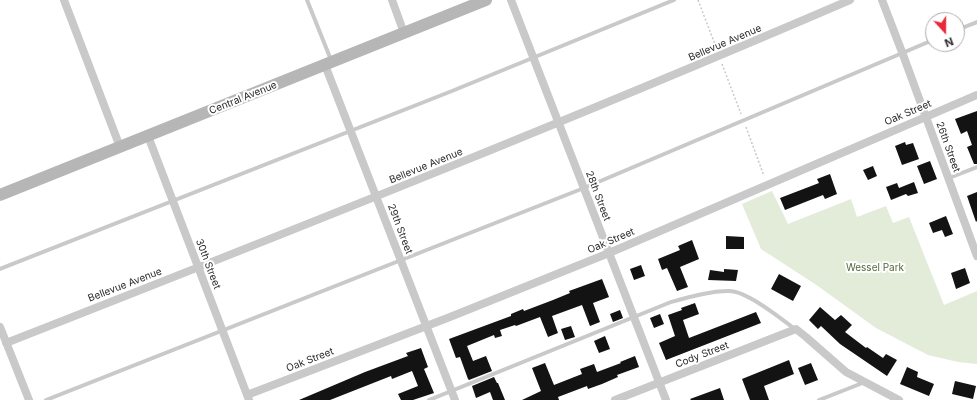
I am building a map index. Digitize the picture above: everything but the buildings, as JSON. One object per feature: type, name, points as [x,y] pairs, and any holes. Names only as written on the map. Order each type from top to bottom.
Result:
[{"type":"street","points":[[64,0],[120,147]]},
{"type":"street","points":[[392,0],[404,33]]},
{"type":"street","name":"Central Avenue","points":[[1,193],[148,136],[404,33],[468,3],[486,0]]},
{"type":"street","name":"28th Street","points":[[511,0],[666,400]]},
{"type":"street","name":"Bellevue Avenue","points":[[6,343],[377,197],[559,123],[850,0]]},
{"type":"street","name":"26th Street","points":[[882,0],[949,178],[973,235],[977,256]]},
{"type":"street","name":"29th Street","points":[[329,63],[351,131],[455,400]]},
{"type":"street","name":"Oak Street","points":[[248,397],[609,253],[977,94]]},
{"type":"street","name":"30th Street","points":[[148,136],[248,397]]},
{"type":"street","points":[[0,327],[29,400]]},
{"type":"street","points":[[796,329],[846,372],[899,400]]},
{"type":"street","name":"Cody Street","points":[[615,400],[796,329]]},
{"type":"lane","points":[[307,0],[329,63]]},
{"type":"lane","points":[[0,269],[534,58],[674,0]]},
{"type":"lane","points":[[965,27],[977,22]]},
{"type":"lane","points":[[46,400],[584,188],[925,43]]},
{"type":"lane","points":[[949,178],[977,167]]},
{"type":"lane","points":[[429,400],[671,302],[692,296],[730,291],[742,294],[796,329]]},
{"type":"lane","points":[[819,400],[866,382]]},
{"type":"path","points":[[698,0],[767,184]]},
{"type":"green space","name":"Wessel Park","points":[[772,191],[788,224],[851,199],[857,217],[886,206],[893,223],[909,217],[944,305],[977,291],[977,364],[958,362],[928,355],[876,328],[815,284],[761,249],[742,204]]}]
